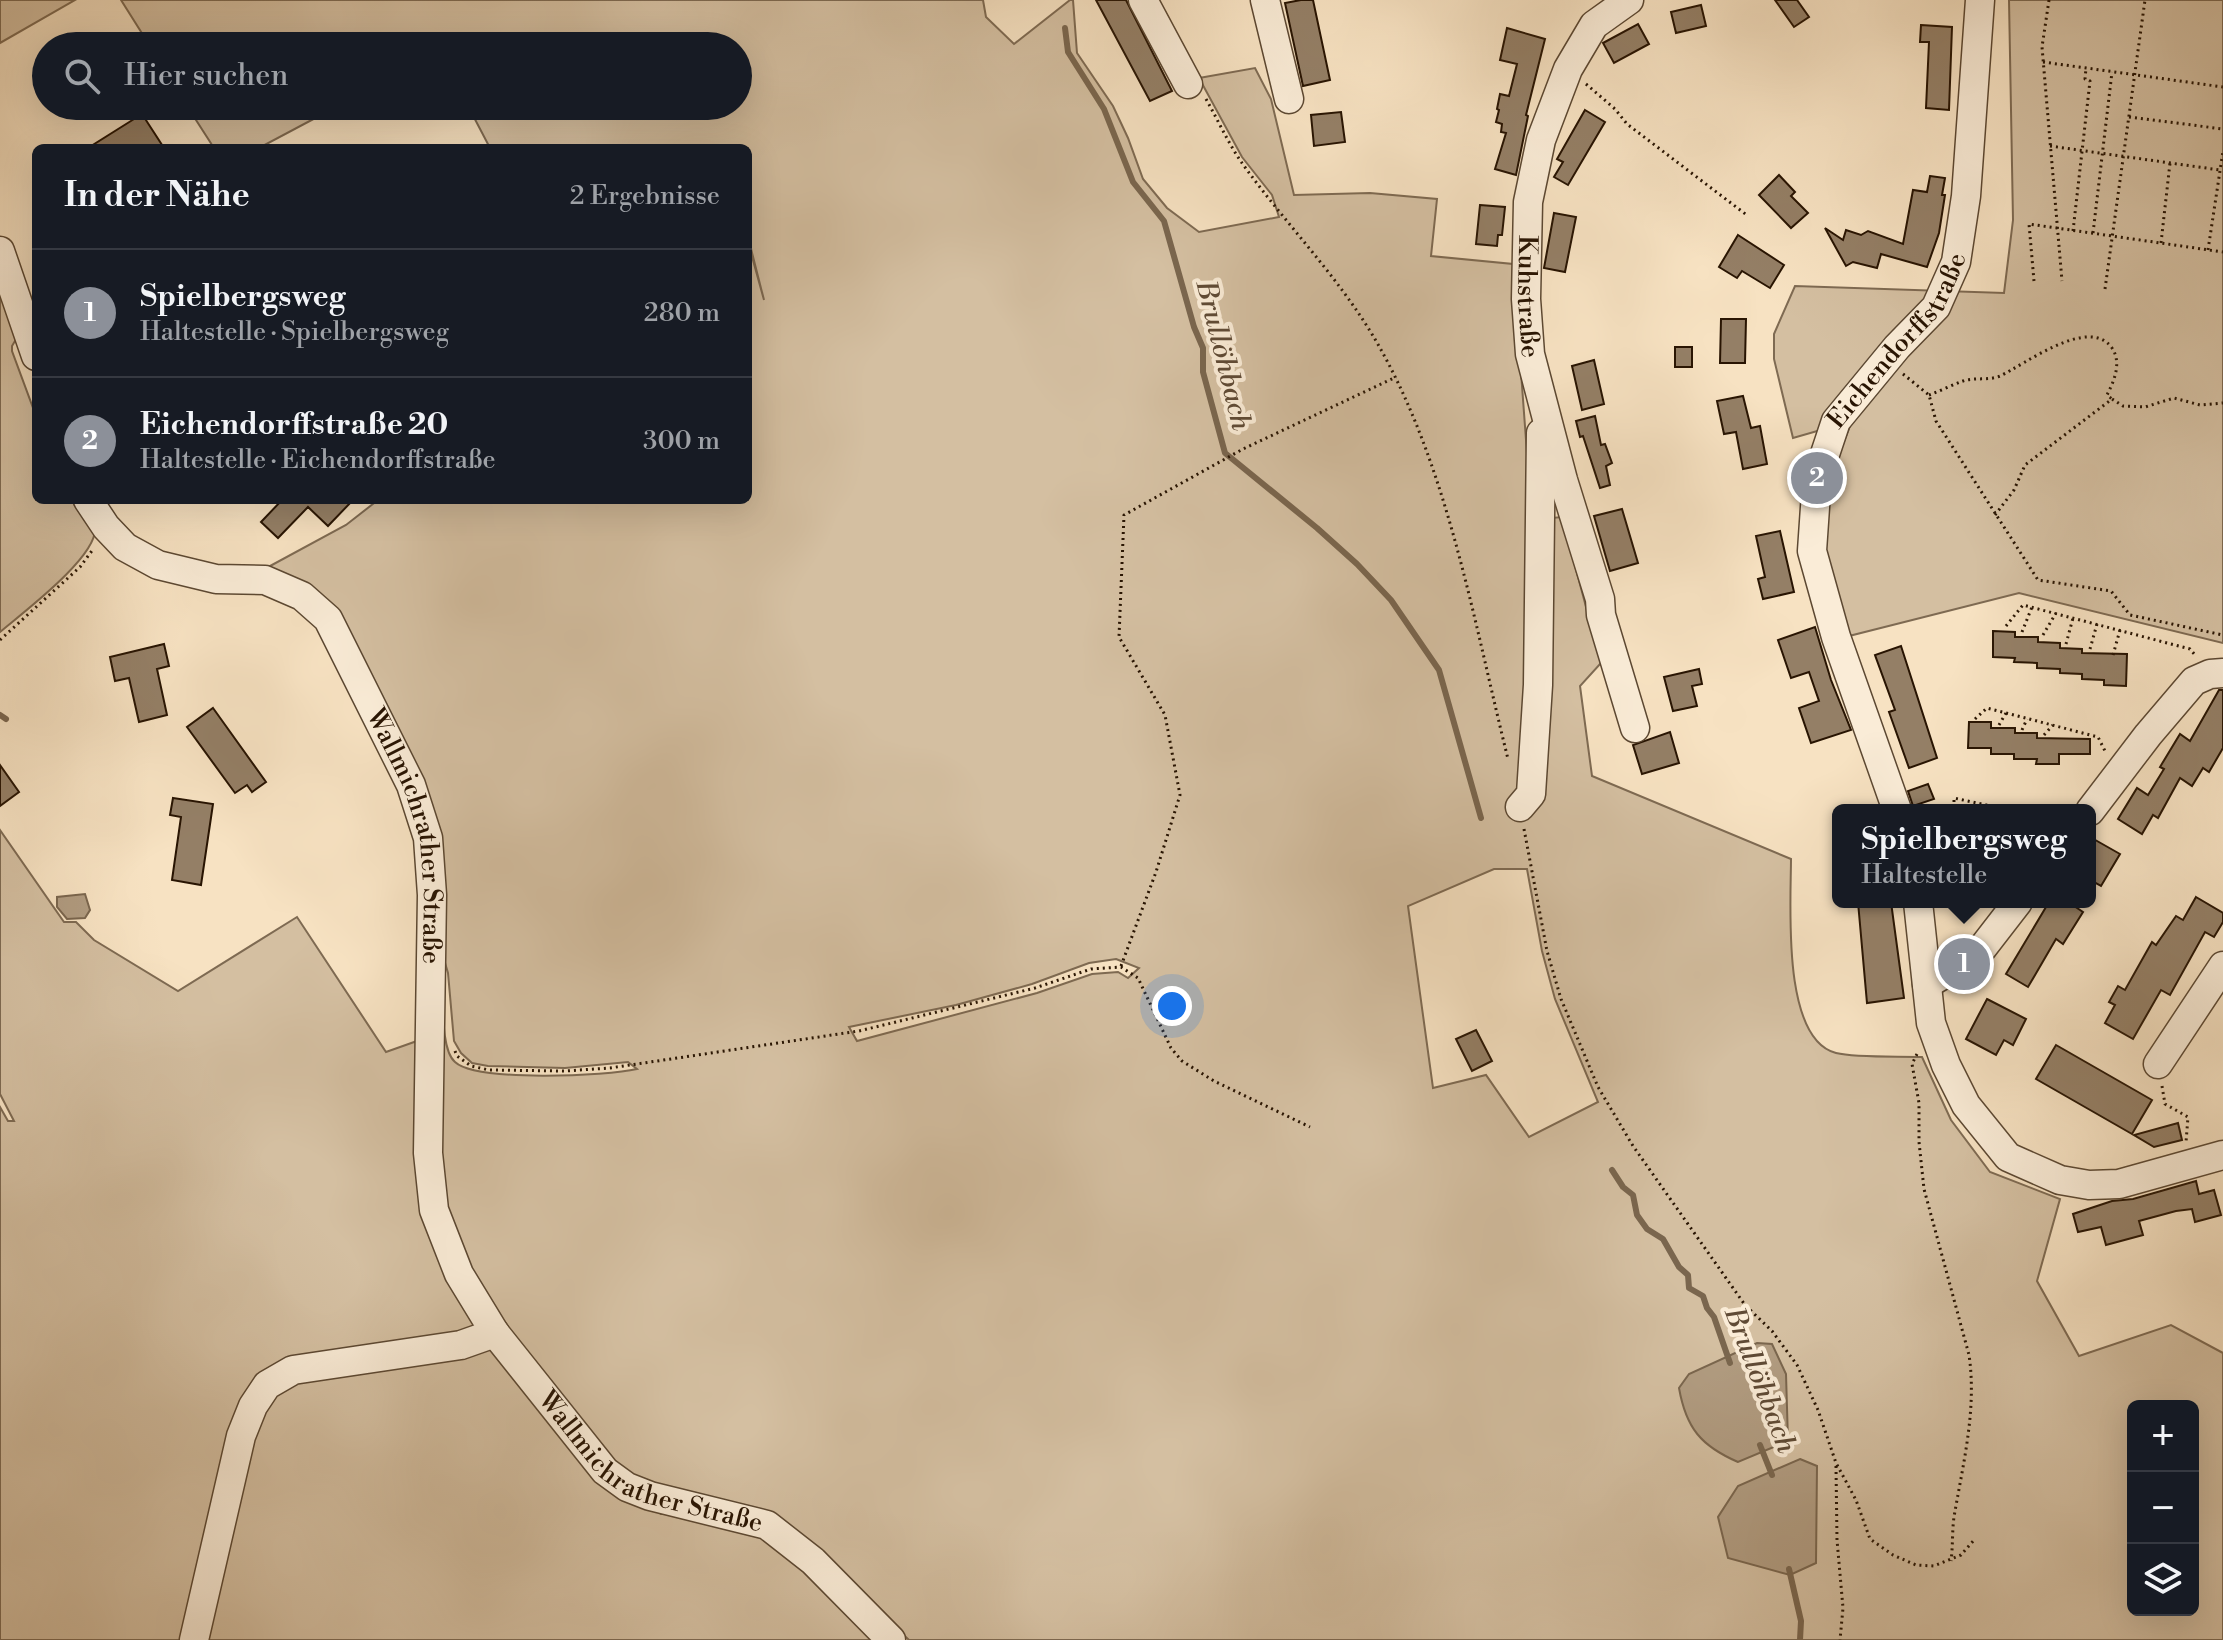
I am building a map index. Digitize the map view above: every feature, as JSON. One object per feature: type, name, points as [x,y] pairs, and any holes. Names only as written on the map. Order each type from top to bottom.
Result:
[{"type":"street","points":[[1143,0],[1188,84]]},
{"type":"street","points":[[1265,0],[1289,99]]},
{"type":"street","name":"Kuhstraße","points":[[1629,0],[1594,25],[1568,69],[1541,140],[1528,202],[1526,299],[1530,354],[1635,728]]},
{"type":"street","name":"Eichendorffstraße","points":[[1895,804],[1836,637],[1812,551],[1817,478],[1836,421],[1886,360],[1936,307],[1956,262],[1966,196],[1980,0]]},
{"type":"street","points":[[0,251],[32,344]]},
{"type":"street","points":[[1520,807],[1531,794],[1537,700],[1542,396]]},
{"type":"street","name":"Wallmichrather Straße","points":[[91,504],[125,547],[158,565],[216,579],[265,580],[302,596],[328,619],[411,785],[428,838],[432,895],[427,1095],[428,1153],[434,1210],[459,1274],[495,1333],[605,1471],[627,1487],[650,1496],[767,1525],[813,1561],[891,1640]]},
{"type":"street","points":[[2095,804],[2194,681],[2216,674]]},
{"type":"street","points":[[1919,908],[1931,1023],[1946,1065],[1966,1105],[2008,1157],[2060,1180],[2089,1185],[2119,1184],[2223,1155]]},
{"type":"street","points":[[1927,984],[1977,955],[2013,908]]},
{"type":"street","points":[[2158,1064],[2223,966]]},
{"type":"street","points":[[194,1640],[241,1436],[253,1406],[267,1385],[293,1370],[461,1345],[495,1333]]},
{"type":"path","points":[[2049,0],[2042,47],[2062,281]]},
{"type":"path","points":[[2105,289],[2145,0]]},
{"type":"path","points":[[2043,62],[2223,87]]},
{"type":"path","points":[[2073,231],[2090,81],[2085,79],[2086,68]]},
{"type":"path","points":[[1568,69],[1615,109],[1627,124],[1748,216]]},
{"type":"path","points":[[2093,233],[2112,72]]},
{"type":"path","points":[[1188,84],[1206,99],[1240,161],[1349,302],[1379,345],[1396,377],[1418,426],[1446,508],[1509,762]]},
{"type":"path","points":[[2129,117],[2223,129]]},
{"type":"path","points":[[2050,146],[2220,170]]},
{"type":"path","points":[[2208,250],[2223,151]]},
{"type":"path","points":[[2161,244],[2170,163]]},
{"type":"path","points":[[2034,281],[2029,224],[2223,252]]},
{"type":"path","points":[[1929,395],[1964,380],[1995,378],[2057,344],[2075,338],[2088,338],[2103,341],[2115,353],[2117,369],[2107,395],[2123,406],[2145,407],[2174,398],[2200,405],[2223,403]]},
{"type":"path","points":[[1886,360],[1929,395],[1936,421],[2038,580],[2111,591],[2130,615],[2223,635]]},
{"type":"path","points":[[1121,967],[1180,795],[1165,715],[1119,637],[1124,515],[1243,449],[1396,377]]},
{"type":"path","points":[[1995,515],[2014,490],[2025,465],[2112,399]]},
{"type":"path","points":[[0,640],[80,567],[106,527]]},
{"type":"path","points":[[2006,626],[2023,605],[2032,607],[2190,649],[2216,674]]},
{"type":"path","points":[[2022,632],[2032,607]]},
{"type":"path","points":[[2043,635],[2056,613]]},
{"type":"path","points":[[2066,644],[2073,618]]},
{"type":"path","points":[[2090,649],[2097,624]]},
{"type":"path","points":[[2113,655],[2120,630]]},
{"type":"path","points":[[1975,719],[1987,708],[2098,737],[2118,775]]},
{"type":"path","points":[[1999,725],[2006,713]]},
{"type":"path","points":[[2022,730],[2027,719]]},
{"type":"path","points":[[2044,735],[2053,725]]},
{"type":"path","points":[[1954,804],[1954,798],[1980,804]]},
{"type":"path","points":[[1520,807],[1547,951],[1561,999],[1598,1087],[1633,1146],[1745,1305],[1772,1331],[1797,1365],[1870,1539],[1893,1555],[1916,1565],[1934,1566],[1961,1555],[1975,1539]]},
{"type":"path","points":[[453,1048],[457,1056],[471,1066],[489,1070],[610,1068],[859,1031],[1035,988],[1091,969],[1121,967],[1138,978],[1171,1048],[1182,1061],[1214,1081],[1310,1127]]},
{"type":"path","points":[[1931,1023],[1912,1064],[1919,1103],[1924,1189],[1969,1355],[1973,1381],[1964,1463],[1953,1521],[1951,1561]]},
{"type":"path","points":[[2158,1064],[2165,1104],[2188,1117],[2185,1165]]},
{"type":"path","points":[[1836,1463],[1837,1540],[1843,1608],[1840,1640]]},
{"type":"shaded area","points":[[0,0],[75,0],[0,43]]},
{"type":"shaded area","points":[[121,0],[983,0],[986,17],[1014,44],[1073,0],[1077,53],[1113,106],[1143,179],[1167,208],[1199,232],[1279,217],[1272,195],[1242,157],[1199,78],[1255,68],[1271,99],[1294,195],[1370,193],[1437,199],[1431,256],[1513,264],[1528,467],[1541,519],[1562,517],[1601,663],[1580,686],[1592,776],[1791,859],[1793,967],[1806,1023],[1818,1042],[1836,1053],[1922,1057],[1951,1120],[1990,1172],[2060,1199],[2037,1281],[2079,1356],[2171,1325],[2223,1353],[2223,1640],[909,1640],[894,1626],[877,1640],[200,1640],[260,1407],[296,1379],[488,1345],[648,1504],[661,1514],[686,1512],[654,1487],[610,1463],[503,1328],[468,1272],[439,1182],[442,979],[447,1046],[455,1062],[468,1068],[488,1073],[543,1076],[637,1069],[628,1062],[565,1068],[488,1066],[472,1063],[461,1053],[454,1041],[448,973],[440,946],[437,865],[348,639],[259,572],[346,525],[373,504],[752,504],[752,256],[764,300],[752,253],[752,144],[488,144],[475,120],[752,120],[752,32],[141,32]],"holes":[[[1494,869],[1527,869],[1542,951],[1555,999],[1598,1102],[1529,1137],[1486,1075],[1433,1088],[1408,906]],[[1116,959],[1139,968],[1128,978],[1118,972],[1092,974],[1037,993],[857,1041],[849,1027],[956,1005],[1032,984],[1089,963]]]},
{"type":"shaded area","points":[[2009,0],[2223,0],[2223,643],[2019,593],[1849,636],[1823,551],[1830,477],[1852,421],[1793,438],[1774,359],[1774,334],[1795,286],[2004,293],[2013,220]]},
{"type":"shaded area","points":[[196,120],[312,120],[267,144],[211,144]]},
{"type":"shaded area","points":[[0,294],[18,336],[12,351],[32,405],[32,504],[82,504],[95,527],[93,539],[72,568],[0,632]]},
{"type":"shaded area","points":[[0,830],[64,922],[76,922],[94,940],[178,991],[297,917],[386,1052],[417,1041],[419,1186],[477,1318],[473,1333],[264,1377],[187,1640],[0,1640],[0,1107],[8,1121],[14,1121],[0,1094]]},
{"type":"water","points":[[85,894],[90,910],[85,918],[67,919],[57,907],[57,897]]},
{"type":"water","points":[[1757,1343],[1772,1344],[1786,1374],[1788,1441],[1738,1462],[1714,1449],[1697,1434],[1686,1414],[1679,1388],[1689,1374]]},
{"type":"water","points":[[1800,1459],[1817,1466],[1816,1563],[1790,1575],[1728,1558],[1718,1517],[1738,1486]]},
{"type":"building","points":[[1096,0],[1126,0],[1172,91],[1150,101]]},
{"type":"building","points":[[1313,0],[1330,80],[1303,86],[1285,3]]},
{"type":"building","points":[[1775,0],[1797,0],[1809,17],[1794,27]]},
{"type":"building","points":[[1701,5],[1706,26],[1676,33],[1671,12]]},
{"type":"building","points":[[1638,24],[1649,44],[1614,63],[1603,43]]},
{"type":"building","points":[[1921,25],[1952,27],[1949,110],[1926,108],[1929,42],[1920,42]]},
{"type":"building","points":[[1507,28],[1545,39],[1526,115],[1516,175],[1495,169],[1506,133],[1501,132],[1502,124],[1496,122],[1500,94],[1509,96],[1517,64],[1500,60]]},
{"type":"building","points":[[1585,110],[1605,122],[1568,185],[1554,177],[1563,162],[1557,159]]},
{"type":"building","points":[[1341,112],[1345,142],[1314,146],[1311,115]]},
{"type":"building","points":[[132,120],[146,120],[161,144],[94,144]]},
{"type":"building","points":[[1779,175],[1795,192],[1791,196],[1808,213],[1791,228],[1759,195]]},
{"type":"building","points":[[1930,176],[1945,178],[1942,195],[1945,195],[1939,233],[1927,267],[1881,254],[1877,268],[1853,262],[1846,266],[1825,228],[1843,240],[1846,230],[1861,235],[1868,231],[1903,244],[1913,190],[1927,192]]},
{"type":"building","points":[[1480,205],[1505,207],[1502,235],[1498,235],[1497,246],[1476,244]]},
{"type":"building","points":[[1554,213],[1576,217],[1565,272],[1544,268]]},
{"type":"building","points":[[1738,235],[1784,265],[1770,288],[1742,271],[1737,278],[1719,267]]},
{"type":"building","points":[[1721,319],[1746,319],[1745,363],[1720,363]]},
{"type":"building","points":[[1675,347],[1692,347],[1692,367],[1675,367]]},
{"type":"building","points":[[1594,360],[1604,404],[1582,410],[1572,366]]},
{"type":"building","points":[[1743,396],[1751,428],[1760,426],[1767,464],[1743,469],[1736,432],[1724,434],[1717,401]]},
{"type":"building","points":[[1595,416],[1601,445],[1605,444],[1612,463],[1606,466],[1610,485],[1600,488],[1576,421]]},
{"type":"building","points":[[278,504],[349,504],[328,526],[308,507],[278,538],[261,522]]},
{"type":"building","points":[[1622,509],[1638,563],[1610,571],[1594,516]]},
{"type":"building","points":[[1780,531],[1794,592],[1763,599],[1758,579],[1765,577],[1756,536]]},
{"type":"building","points":[[1815,627],[1851,730],[1811,743],[1799,708],[1819,701],[1809,672],[1791,678],[1778,640]]},
{"type":"building","points":[[1993,631],[2015,632],[2015,637],[2038,637],[2038,642],[2060,643],[2060,648],[2082,649],[2082,653],[2127,654],[2126,686],[2104,685],[2104,680],[2082,679],[2082,674],[2060,673],[2060,669],[2037,668],[2037,663],[2014,662],[2015,658],[1993,657]]},
{"type":"building","points":[[164,644],[169,666],[157,669],[167,715],[139,722],[129,678],[115,681],[110,657]]},
{"type":"building","points":[[1901,646],[1937,758],[1909,768],[1889,712],[1895,710],[1875,655]]},
{"type":"building","points":[[1699,669],[1702,684],[1692,686],[1697,706],[1673,711],[1664,677]]},
{"type":"building","points":[[2219,690],[2223,690],[2223,748],[2209,772],[2203,768],[2192,786],[2180,778],[2158,818],[2153,815],[2142,834],[2118,819],[2137,788],[2148,795],[2180,734],[2190,741]]},
{"type":"building","points":[[213,708],[266,782],[252,792],[247,785],[235,793],[187,727]]},
{"type":"building","points":[[1969,722],[1991,722],[1991,728],[2015,728],[2015,733],[2037,733],[2037,738],[2090,739],[2090,754],[2059,754],[2059,764],[2036,764],[2037,759],[2014,759],[2014,754],[1991,754],[1991,748],[1968,748]]},
{"type":"building","points":[[1670,732],[1679,763],[1642,774],[1633,745]]},
{"type":"building","points":[[0,765],[19,792],[0,806]]},
{"type":"building","points":[[1928,784],[1934,799],[1912,804],[1908,791]]},
{"type":"building","points":[[173,798],[213,804],[201,885],[172,880],[181,817],[170,815]]},
{"type":"building","points":[[2096,840],[2120,854],[2101,886],[2096,883]]},
{"type":"building","points":[[2196,897],[2223,913],[2223,922],[2214,937],[2205,932],[2170,995],[2161,990],[2133,1039],[2105,1023],[2115,1005],[2109,1002],[2118,986],[2125,990],[2152,942],[2156,945],[2176,916],[2183,920]]},
{"type":"building","points":[[1859,908],[1892,908],[1904,998],[1867,1003]]},
{"type":"building","points":[[2045,908],[2077,908],[2083,912],[2063,944],[2056,939],[2028,987],[2006,974]]},
{"type":"building","points":[[1987,999],[2026,1019],[2013,1045],[2004,1040],[1996,1055],[1966,1039]]},
{"type":"building","points":[[1476,1030],[1492,1061],[1472,1071],[1456,1039]]},
{"type":"building","points":[[2056,1045],[2152,1100],[2132,1134],[2036,1079]]},
{"type":"building","points":[[2178,1123],[2182,1140],[2154,1147],[2134,1135]]},
{"type":"building","points":[[2196,1181],[2199,1194],[2214,1190],[2221,1215],[2195,1222],[2192,1209],[2176,1211],[2139,1221],[2143,1235],[2106,1245],[2101,1227],[2078,1232],[2073,1214],[2112,1201],[2133,1199]]},
{"type":"waterway","name":"Brullöhbach","points":[[1065,28],[1068,52],[1104,109],[1133,182],[1164,221],[1194,327],[1203,348],[1203,372],[1225,453],[1317,528],[1391,600],[1439,670],[1481,818]]},
{"type":"waterway","points":[[0,715],[6,719]]},
{"type":"waterway","name":"Brullöhbach","points":[[1612,1170],[1623,1187],[1633,1195],[1637,1215],[1647,1229],[1663,1239],[1679,1267],[1688,1275],[1689,1288],[1703,1296],[1730,1363]]},
{"type":"waterway","name":"Brullöhbach","points":[[1760,1445],[1772,1475]]},
{"type":"waterway","name":"Brullöhbach","points":[[1789,1569],[1801,1621],[1800,1640]]},
{"type":"place","name":"Eichendorffstraße 20","points":[[1817,478]]},
{"type":"place","name":"Spielbergsweg","points":[[1964,964]]}]
